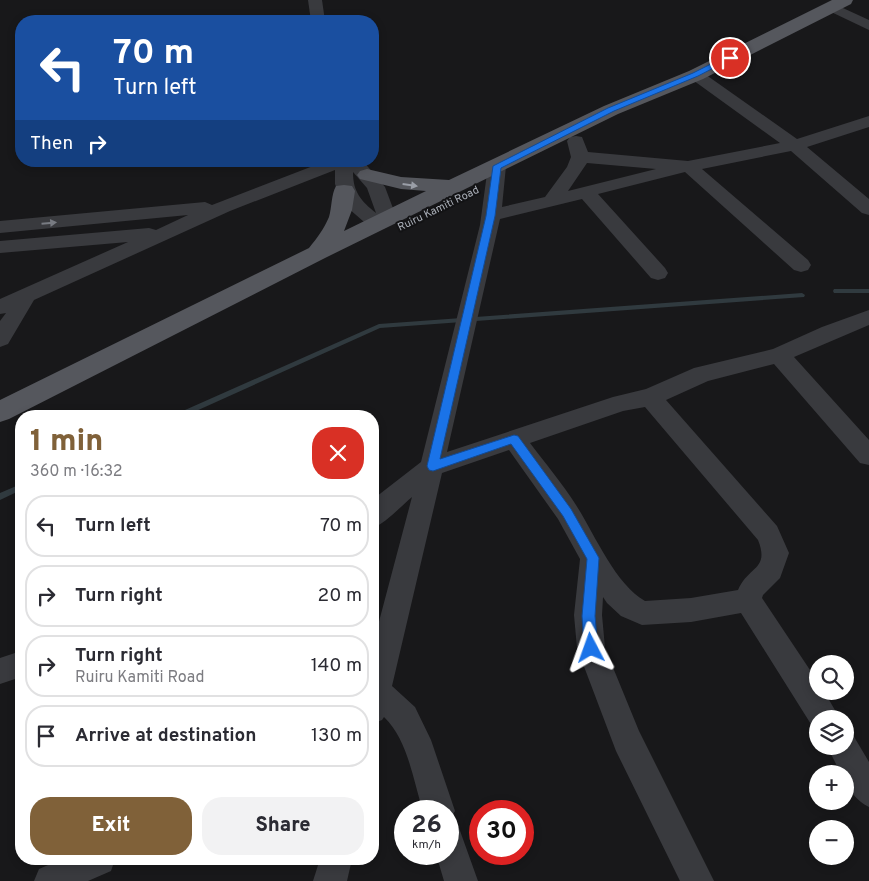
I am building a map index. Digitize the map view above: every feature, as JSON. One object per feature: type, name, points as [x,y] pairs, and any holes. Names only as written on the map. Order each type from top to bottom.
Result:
[{"type":"main road","name":"Ruiru Kamiti Road","points":[[0,412],[317,253],[454,188],[578,149],[622,116],[688,78],[839,3]]},
{"type":"main road","name":"Ruiru Kamiti Road","points":[[189,318],[336,256],[497,173],[611,110],[688,78]]},
{"type":"main road","points":[[360,168],[401,183],[425,187],[454,188]]},
{"type":"main road","points":[[317,253],[338,224],[343,209],[334,190]]},
{"type":"street","points":[[316,0],[317,15]]},
{"type":"street","points":[[839,3],[869,26]]},
{"type":"street","points":[[688,78],[795,145],[869,210]]},
{"type":"street","points":[[491,216],[688,166],[795,145],[869,121]]},
{"type":"street","points":[[551,201],[576,168],[578,149],[688,166],[801,265]]},
{"type":"street","points":[[0,307],[223,207],[329,167]]},
{"type":"street","points":[[334,190],[343,179],[344,167]]},
{"type":"street","points":[[360,168],[376,186],[383,222]]},
{"type":"street","points":[[379,683],[404,574],[433,466],[491,216],[497,173]]},
{"type":"street","points":[[296,180],[334,190],[383,222]]},
{"type":"street","points":[[586,192],[658,273]]},
{"type":"street","points":[[0,227],[223,207]]},
{"type":"street","points":[[0,247],[168,232]]},
{"type":"street","points":[[0,339],[27,295]]},
{"type":"street","points":[[379,509],[433,466],[621,403],[650,397],[702,374],[779,355],[869,317]]},
{"type":"street","points":[[779,355],[869,456]]},
{"type":"street","points":[[650,397],[768,534],[776,553],[772,570],[752,588],[748,600]]},
{"type":"street","points":[[514,439],[567,512],[617,595],[642,613],[691,610],[748,600]]},
{"type":"street","points":[[593,558],[588,616],[591,648],[627,740],[697,881]]},
{"type":"street","points":[[748,600],[819,710]]},
{"type":"street","points":[[0,671],[15,666]]},
{"type":"street","points":[[379,702],[405,717],[416,740],[435,800]]},
{"type":"street","points":[[847,755],[869,791]]},
{"type":"street","points":[[51,881],[86,865]]},
{"type":"street","points":[[330,881],[334,865]]},
{"type":"street","points":[[456,865],[461,881]]},
{"type":"waterway","points":[[836,291],[869,291]]},
{"type":"waterway","points":[[192,410],[379,326],[802,295]]},
{"type":"waterway","points":[[0,497],[15,490]]},
{"type":"route","points":[[591,648],[588,616],[593,558],[567,512],[514,439],[433,466],[491,216],[497,179],[497,166],[611,110],[696,75],[730,58]]}]
